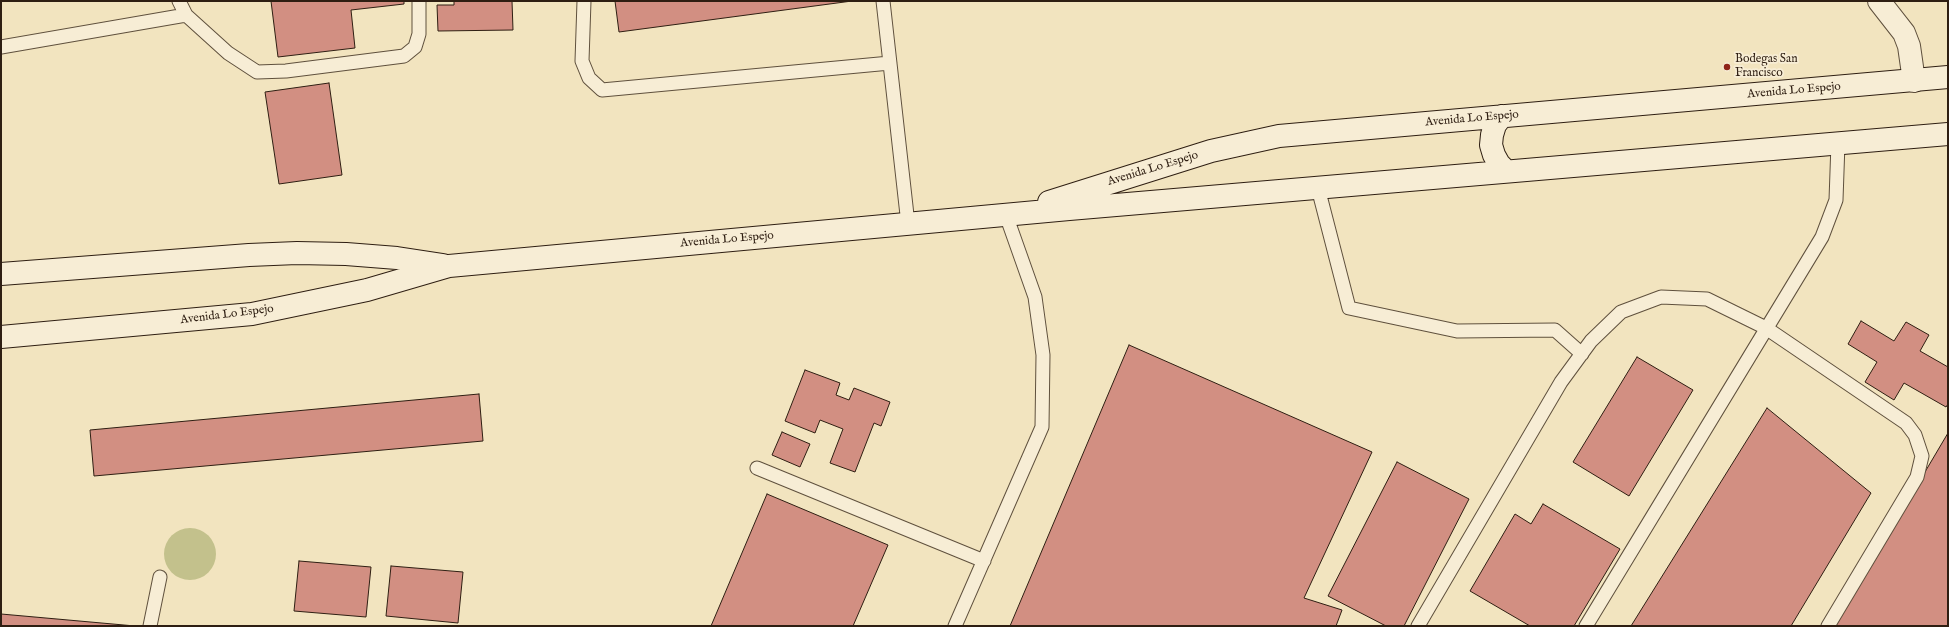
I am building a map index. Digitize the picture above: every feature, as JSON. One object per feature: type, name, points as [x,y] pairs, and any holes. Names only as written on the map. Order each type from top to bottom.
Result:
[{"type":"main road","points":[[1879,1],[1904,33],[1909,46],[1914,81]]},
{"type":"main road","name":"Avenida Lo Espejo","points":[[1006,215],[1210,151],[1244,143],[1308,133],[1948,77]]},
{"type":"main road","points":[[1502,116],[1495,124],[1491,145],[1496,160],[1506,171]]},
{"type":"main road","name":"Avenida Lo Espejo","points":[[1,336],[252,314],[367,290],[448,266],[1506,171],[1948,134]]},
{"type":"main road","name":"Avenida Lo Espejo","points":[[1,274],[249,255],[297,253],[346,254],[398,258],[448,266]]},
{"type":"lane","points":[[179,1],[186,15],[228,53],[257,72],[286,71],[404,56],[415,48],[418,34],[419,1]]},
{"type":"lane","points":[[584,1],[582,61],[589,78],[602,90],[890,63]]},
{"type":"lane","points":[[883,1],[908,224]]},
{"type":"lane","points":[[1,48],[186,15]]},
{"type":"lane","points":[[1586,626],[1822,237],[1836,200],[1838,143]]},
{"type":"lane","points":[[1318,188],[1349,308],[1457,331],[1554,330],[1582,354]]},
{"type":"lane","points":[[955,626],[1042,427],[1043,356],[1035,298],[1006,215]]},
{"type":"lane","points":[[1418,626],[1561,382],[1591,341],[1621,312],[1661,297],[1707,298],[1766,328],[1906,423],[1915,435],[1922,456],[1917,477],[1828,626]]},
{"type":"lane","points":[[757,468],[984,561]]},
{"type":"lane","points":[[150,626],[160,577]]},
{"type":"shaded area","points":[[190,528],[200,530],[208,536],[214,544],[216,554],[214,564],[208,572],[200,578],[190,580],[180,578],[172,572],[166,564],[164,554],[166,544],[172,536],[180,530]]},
{"type":"building","points":[[271,1],[404,1],[404,4],[351,10],[355,48],[278,57]]},
{"type":"building","points":[[454,1],[512,1],[513,30],[438,31],[437,5],[454,5]]},
{"type":"building","points":[[615,1],[852,1],[619,32]]},
{"type":"building","points":[[329,83],[342,175],[279,184],[265,92]]},
{"type":"building","points":[[1861,321],[1894,341],[1906,322],[1929,335],[1920,351],[1948,367],[1948,404],[1946,407],[1904,383],[1894,400],[1865,382],[1877,362],[1848,344]]},
{"type":"building","points":[[1129,345],[1372,452],[1304,598],[1342,610],[1336,626],[1010,626]]},
{"type":"building","points":[[1637,357],[1693,390],[1629,496],[1573,462]]},
{"type":"building","points":[[805,370],[840,383],[836,395],[849,400],[854,388],[890,402],[881,426],[874,423],[855,472],[830,463],[843,429],[820,420],[815,433],[785,421]]},
{"type":"building","points":[[479,394],[483,441],[94,476],[90,430]]},
{"type":"building","points":[[1767,408],[1871,493],[1791,626],[1631,626]]},
{"type":"building","points":[[782,432],[810,444],[800,467],[772,455]]},
{"type":"building","points":[[1948,433],[1948,626],[1834,626]]},
{"type":"building","points":[[1397,462],[1469,499],[1404,626],[1386,626],[1328,596]]},
{"type":"building","points":[[767,494],[888,545],[853,626],[711,626]]},
{"type":"building","points":[[1543,504],[1620,549],[1574,626],[1530,626],[1470,591],[1515,514],[1531,524]]},
{"type":"building","points":[[299,561],[371,567],[366,617],[294,611]]},
{"type":"building","points":[[391,566],[463,572],[458,623],[386,616]]},
{"type":"building","points":[[1,614],[135,626],[1,626]]},
{"type":"place","name":"Bodegas San Francisco","points":[[1727,67]]}]
